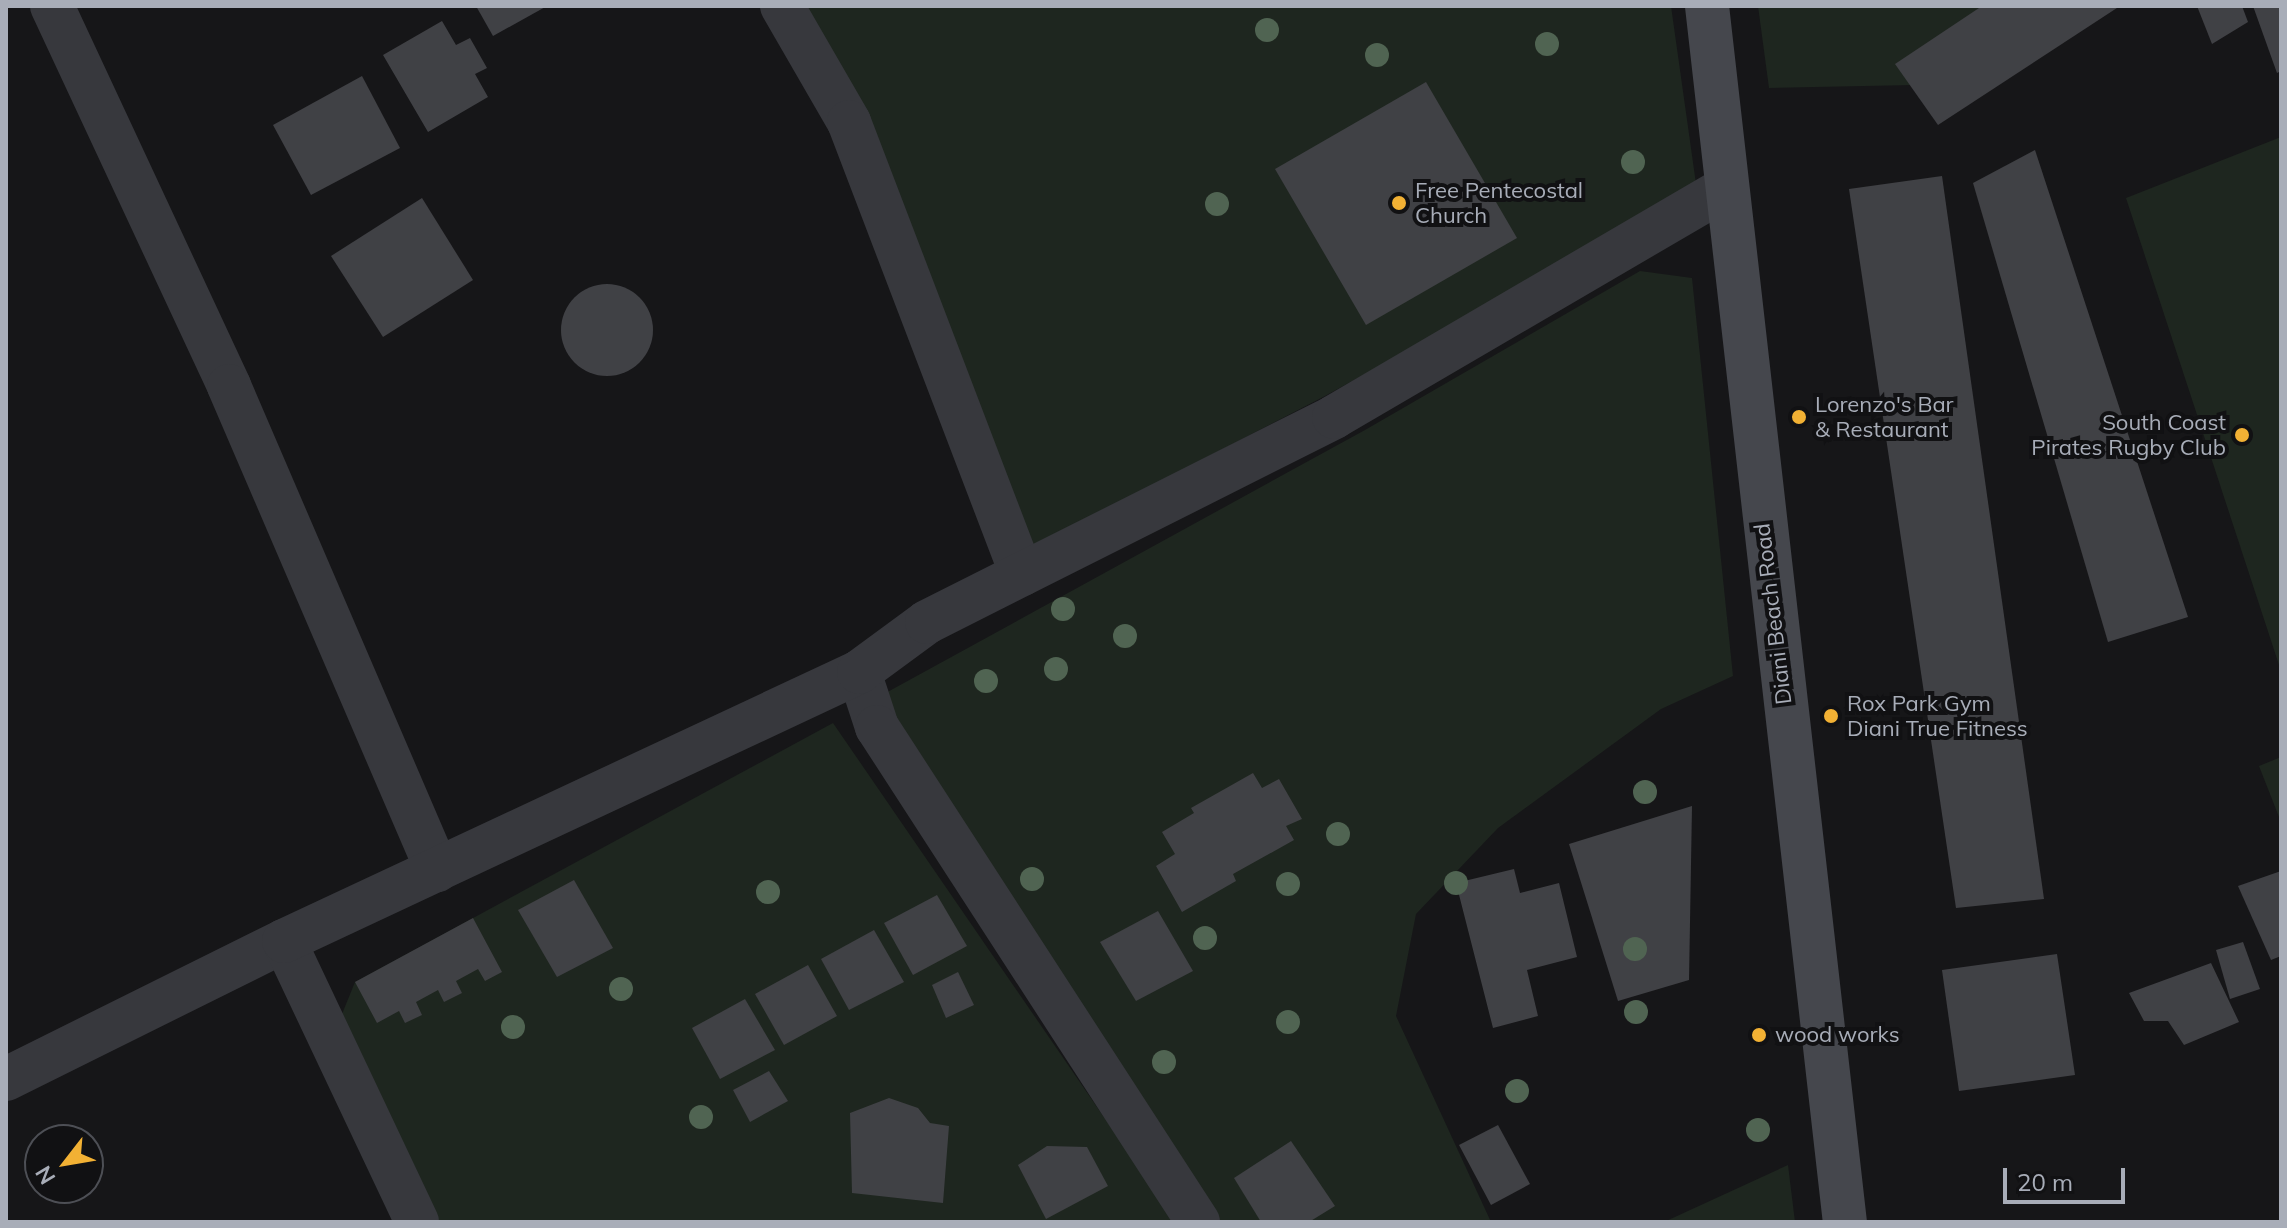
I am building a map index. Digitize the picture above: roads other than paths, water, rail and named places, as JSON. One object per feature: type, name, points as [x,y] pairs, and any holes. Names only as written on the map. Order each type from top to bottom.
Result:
[{"type":"main road","name":"Diani Beach Road","points":[[1707,6],[1845,1222]]},
{"type":"street","points":[[52,6],[229,386],[437,870]]},
{"type":"street","points":[[782,6],[849,122],[1022,574]]},
{"type":"street","points":[[6,1079],[284,941],[859,672],[927,622],[1334,417],[1726,188]]},
{"type":"street","points":[[859,672],[877,727],[1198,1222]]},
{"type":"street","points":[[284,941],[417,1222]]},
{"type":"place","name":"Free Pentecostal Church","points":[[1399,203]]},
{"type":"place","name":"Lorenzo's Bar & Restaurant","points":[[1799,417]]},
{"type":"place","name":"South Coast Pirates Rugby Club","points":[[2242,435]]},
{"type":"place","name":"Rox Park Gym Diani True Fitness","points":[[1831,716]]},
{"type":"place","name":"wood works","points":[[1759,1035]]}]
